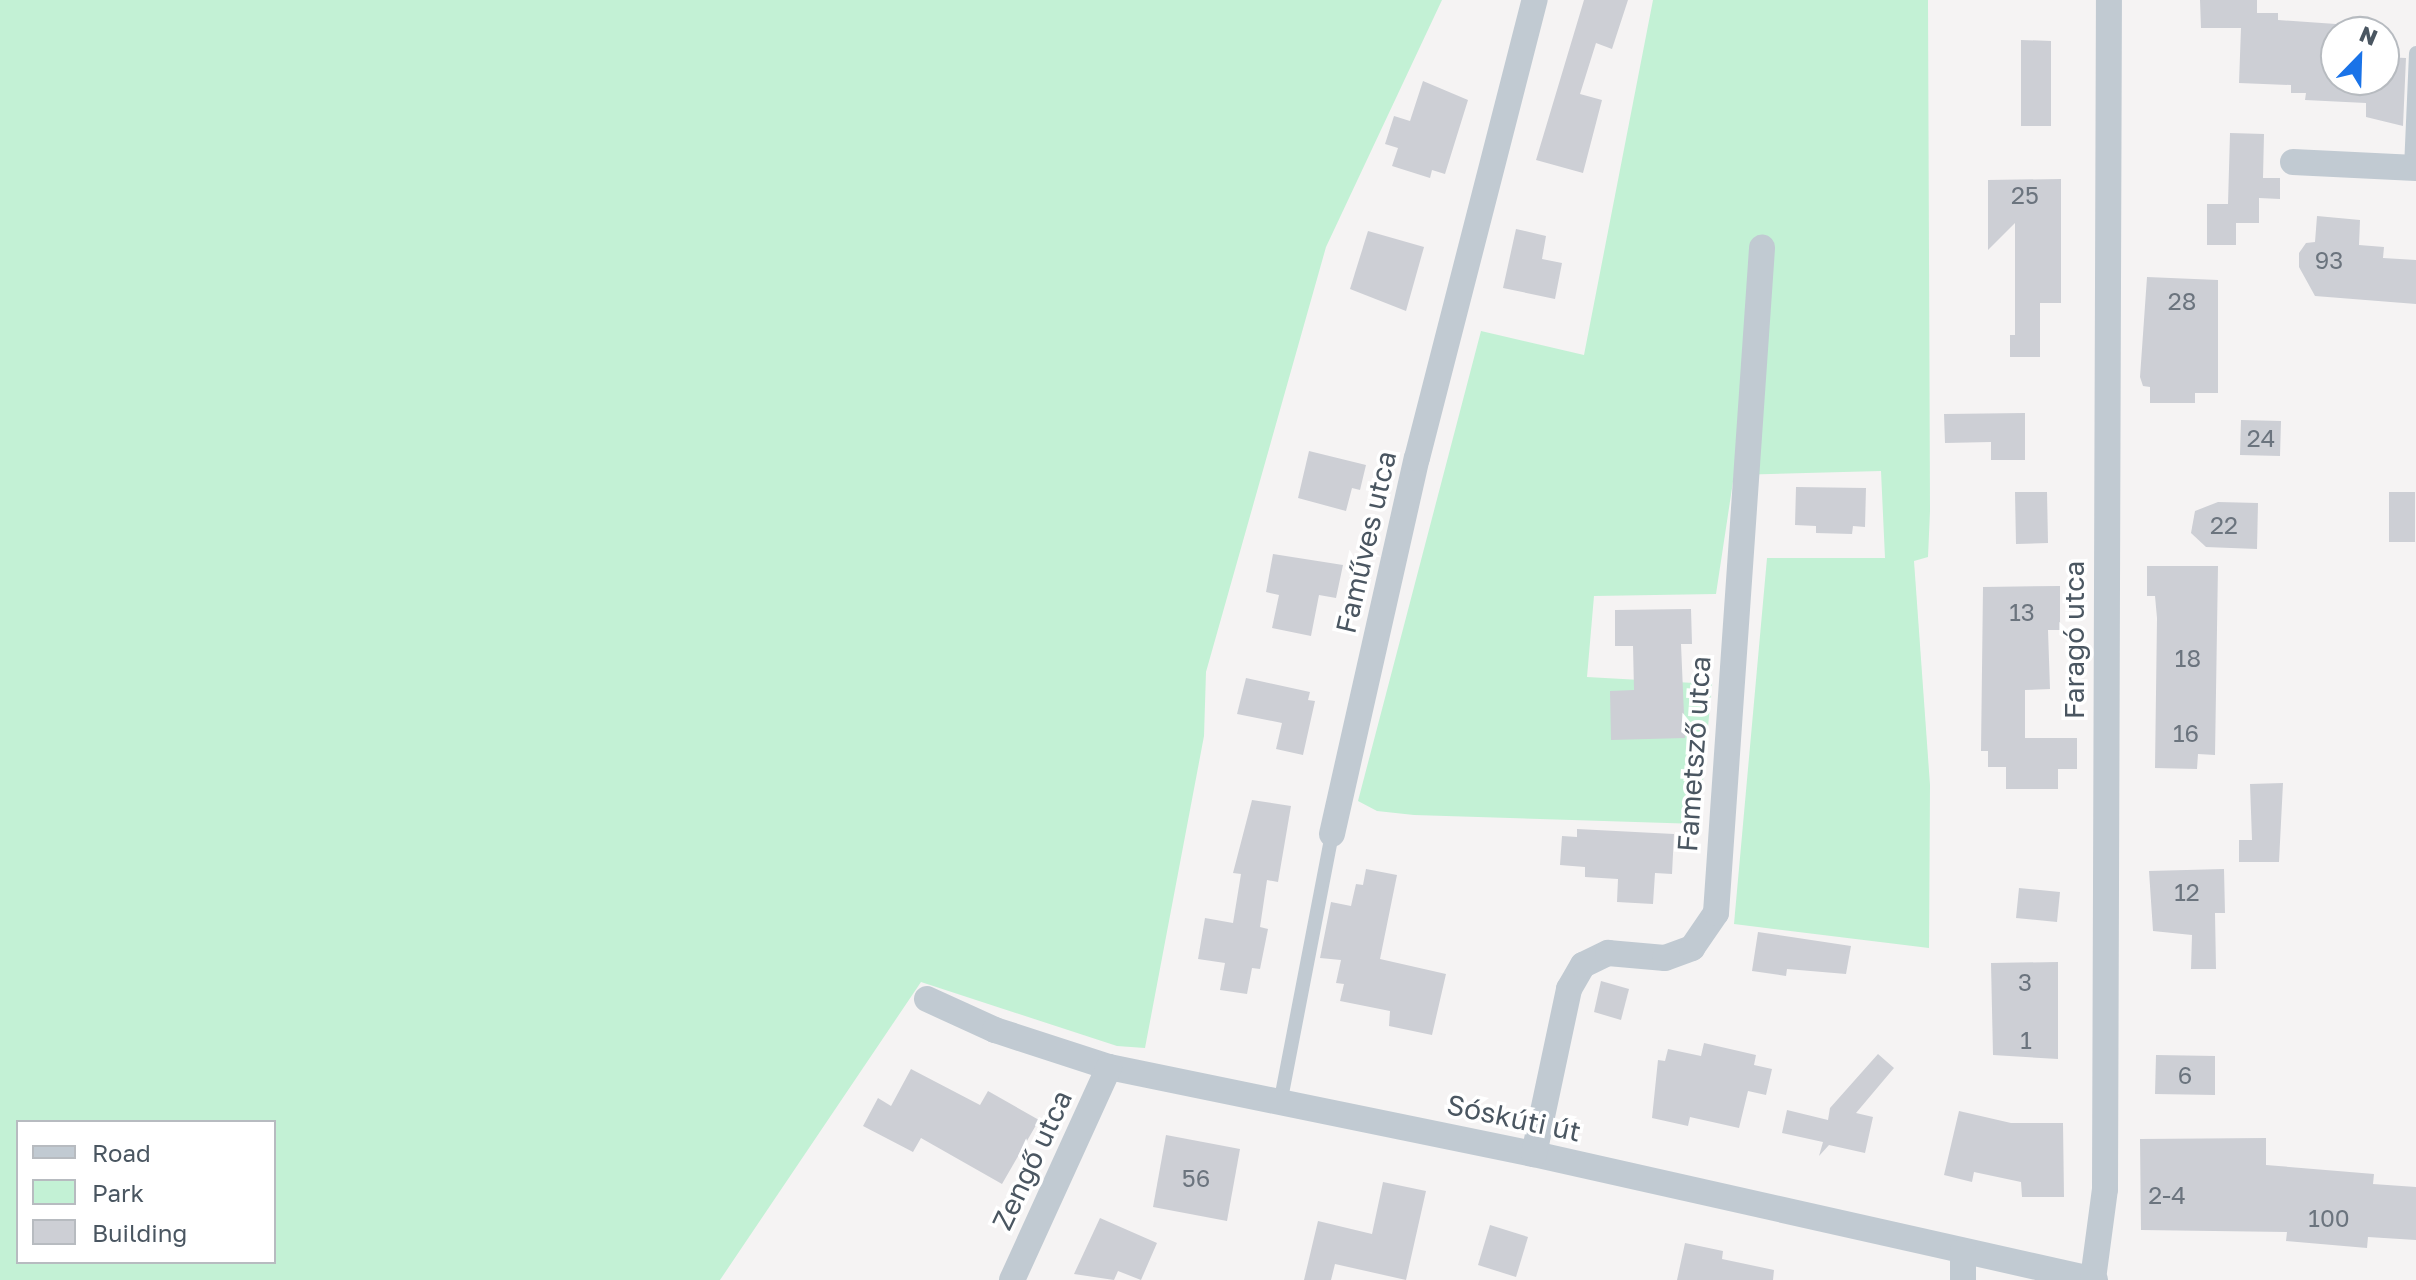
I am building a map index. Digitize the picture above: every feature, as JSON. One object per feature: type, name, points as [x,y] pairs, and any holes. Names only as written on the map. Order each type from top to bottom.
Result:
[{"type":"street","name":"Faműves utca","points":[[1332,834],[1417,458],[1535,0]]},
{"type":"street","name":"Faragó utca","points":[[2094,1280],[2105,1189],[2109,0]]},
{"type":"street","points":[[2293,162],[2414,168]]},
{"type":"street","name":"Fametsző utca","points":[[1534,1154],[1569,989],[1583,965],[1608,953],[1665,958],[1692,948],[1716,913],[1762,248]]},
{"type":"street","name":"Sóskúti út","points":[[927,999],[995,1030],[1109,1067],[1534,1154],[2094,1280]]},
{"type":"street","name":"Zengő utca","points":[[1012,1280],[1109,1067]]},
{"type":"street","points":[[1963,1251],[1963,1280]]},
{"type":"lane","points":[[2414,168],[2416,53]]},
{"type":"lane","name":"Faműves utca","points":[[1280,1104],[1332,834]]},
{"type":"green space","points":[[0,0],[1442,0],[1326,247],[1206,672],[1204,736],[1145,1048],[1117,1046],[921,982],[720,1280],[0,1280]]},
{"type":"green space","points":[[1653,0],[1928,0],[1930,511],[1928,557],[1914,561],[1930,785],[1929,948],[1734,924],[1767,558],[1885,558],[1881,471],[1734,475],[1716,594],[1594,596],[1587,677],[1712,684],[1699,824],[1414,815],[1377,811],[1358,801],[1481,331],[1584,355]]},
{"type":"building","points":[[1584,0],[1628,0],[1612,49],[1596,43],[1580,94],[1602,100],[1583,173],[1536,160]]},
{"type":"building","points":[[2200,0],[2257,0],[2257,13],[2278,13],[2278,20],[2320,23],[2320,96],[2400,96],[2400,58],[2406,58],[2403,126],[2366,117],[2366,103],[2305,100],[2306,93],[2291,93],[2291,85],[2239,83],[2241,28],[2201,28]]},
{"type":"building","points":[[2021,40],[2051,41],[2051,126],[2021,126]]},
{"type":"building","points":[[1423,81],[1468,100],[1445,174],[1432,170],[1430,178],[1392,166],[1398,148],[1385,144],[1394,116],[1410,121]]},
{"type":"building","points":[[2230,133],[2264,134],[2263,178],[2280,178],[2280,199],[2259,198],[2259,223],[2236,223],[2236,245],[2207,245],[2207,204],[2228,204]]},
{"type":"building","points":[[2061,179],[2061,303],[2040,303],[2040,357],[2010,357],[2010,335],[2015,335],[2015,223],[1988,250],[1988,180]]},
{"type":"building","points":[[2317,216],[2360,220],[2359,245],[2384,247],[2383,258],[2416,260],[2416,304],[2315,296],[2299,267],[2299,253],[2306,243],[2315,242]]},
{"type":"building","points":[[1516,229],[1546,236],[1542,259],[1562,263],[1555,299],[1503,288]]},
{"type":"building","points":[[1368,231],[1424,247],[1406,311],[1350,289]]},
{"type":"building","points":[[2147,277],[2218,280],[2218,393],[2195,393],[2195,403],[2150,403],[2150,387],[2143,386],[2140,377]]},
{"type":"building","points":[[2025,413],[2025,460],[1991,460],[1991,442],[1945,443],[1944,414]]},
{"type":"building","points":[[2241,420],[2281,421],[2280,456],[2240,455]]},
{"type":"building","points":[[1309,451],[1366,465],[1360,490],[1352,488],[1346,511],[1298,498]]},
{"type":"building","points":[[1796,487],[1866,488],[1865,527],[1853,526],[1852,534],[1816,533],[1816,526],[1795,525]]},
{"type":"building","points":[[2015,492],[2047,492],[2048,543],[2016,544]]},
{"type":"building","points":[[2389,492],[2415,492],[2415,542],[2389,542]]},
{"type":"building","points":[[2218,502],[2258,503],[2257,549],[2206,547],[2191,533],[2195,511]]},
{"type":"building","points":[[1273,554],[1343,565],[1336,598],[1319,595],[1311,636],[1272,628],[1279,595],[1266,592]]},
{"type":"building","points":[[2147,566],[2218,566],[2215,755],[2198,754],[2197,769],[2155,768],[2157,618],[2155,596],[2147,596]]},
{"type":"building","points":[[2060,586],[2060,630],[2048,630],[2050,689],[2025,690],[2025,738],[2077,738],[2077,769],[2058,769],[2058,789],[2006,789],[2006,767],[1988,767],[1988,751],[1981,751],[1983,587]]},
{"type":"building","points":[[1691,609],[1692,644],[1681,644],[1685,738],[1611,740],[1610,691],[1634,690],[1633,646],[1615,646],[1615,610]]},
{"type":"building","points":[[1246,678],[1310,692],[1308,700],[1315,701],[1303,755],[1276,749],[1282,723],[1237,714]]},
{"type":"building","points":[[2283,783],[2279,862],[2239,862],[2239,840],[2252,840],[2250,784]]},
{"type":"building","points":[[1252,800],[1291,806],[1278,882],[1267,880],[1260,927],[1268,929],[1260,969],[1252,968],[1247,994],[1220,990],[1225,963],[1198,959],[1205,918],[1233,923],[1241,874],[1233,873]]},
{"type":"building","points":[[1577,829],[1674,834],[1672,874],[1655,873],[1653,904],[1617,902],[1618,879],[1585,877],[1585,867],[1560,865],[1562,836],[1577,837]]},
{"type":"building","points":[[1366,869],[1397,875],[1380,959],[1446,974],[1432,1035],[1389,1026],[1390,1011],[1340,1001],[1344,984],[1336,983],[1341,960],[1320,958],[1331,902],[1351,906],[1356,884],[1363,885]]},
{"type":"building","points":[[2224,869],[2225,913],[2215,913],[2216,969],[2191,969],[2192,935],[2153,931],[2149,871]]},
{"type":"building","points":[[2019,888],[2060,892],[2057,922],[2016,918]]},
{"type":"building","points":[[1758,932],[1851,946],[1846,974],[1787,969],[1786,976],[1752,971]]},
{"type":"building","points":[[2058,962],[2058,1059],[1993,1055],[1991,963]]},
{"type":"building","points":[[1601,981],[1629,989],[1621,1020],[1594,1012]]},
{"type":"building","points":[[1704,1043],[1756,1055],[1754,1065],[1772,1069],[1766,1095],[1748,1091],[1739,1128],[1690,1117],[1688,1126],[1652,1118],[1658,1060],[1665,1061],[1668,1049],[1701,1056]]},
{"type":"building","points":[[1878,1054],[1894,1068],[1856,1113],[1873,1117],[1865,1153],[1829,1145],[1819,1156],[1823,1142],[1782,1133],[1787,1110],[1828,1120],[1830,1108]]},
{"type":"building","points":[[2156,1055],[2215,1056],[2215,1095],[2155,1094]]},
{"type":"building","points":[[911,1069],[980,1105],[988,1091],[1039,1120],[1002,1184],[921,1138],[913,1152],[863,1126],[878,1098],[891,1106]]},
{"type":"building","points":[[1959,1111],[2011,1123],[2063,1123],[2064,1197],[2022,1197],[2021,1182],[1974,1172],[1972,1182],[1944,1175]]},
{"type":"building","points":[[1166,1135],[1240,1149],[1227,1221],[1153,1207]]},
{"type":"building","points":[[2266,1138],[2266,1165],[2374,1174],[2373,1184],[2416,1187],[2416,1240],[2368,1237],[2367,1248],[2286,1241],[2287,1232],[2141,1230],[2140,1139]]},
{"type":"building","points":[[1383,1182],[1426,1191],[1406,1280],[1335,1264],[1331,1280],[1304,1280],[1318,1221],[1372,1234]]},
{"type":"building","points":[[1100,1218],[1157,1243],[1141,1280],[1118,1271],[1114,1280],[1074,1274]]},
{"type":"building","points":[[1490,1225],[1528,1237],[1516,1277],[1478,1265]]},
{"type":"building","points":[[1685,1243],[1723,1251],[1722,1259],[1774,1270],[1773,1280],[1677,1280]]}]
